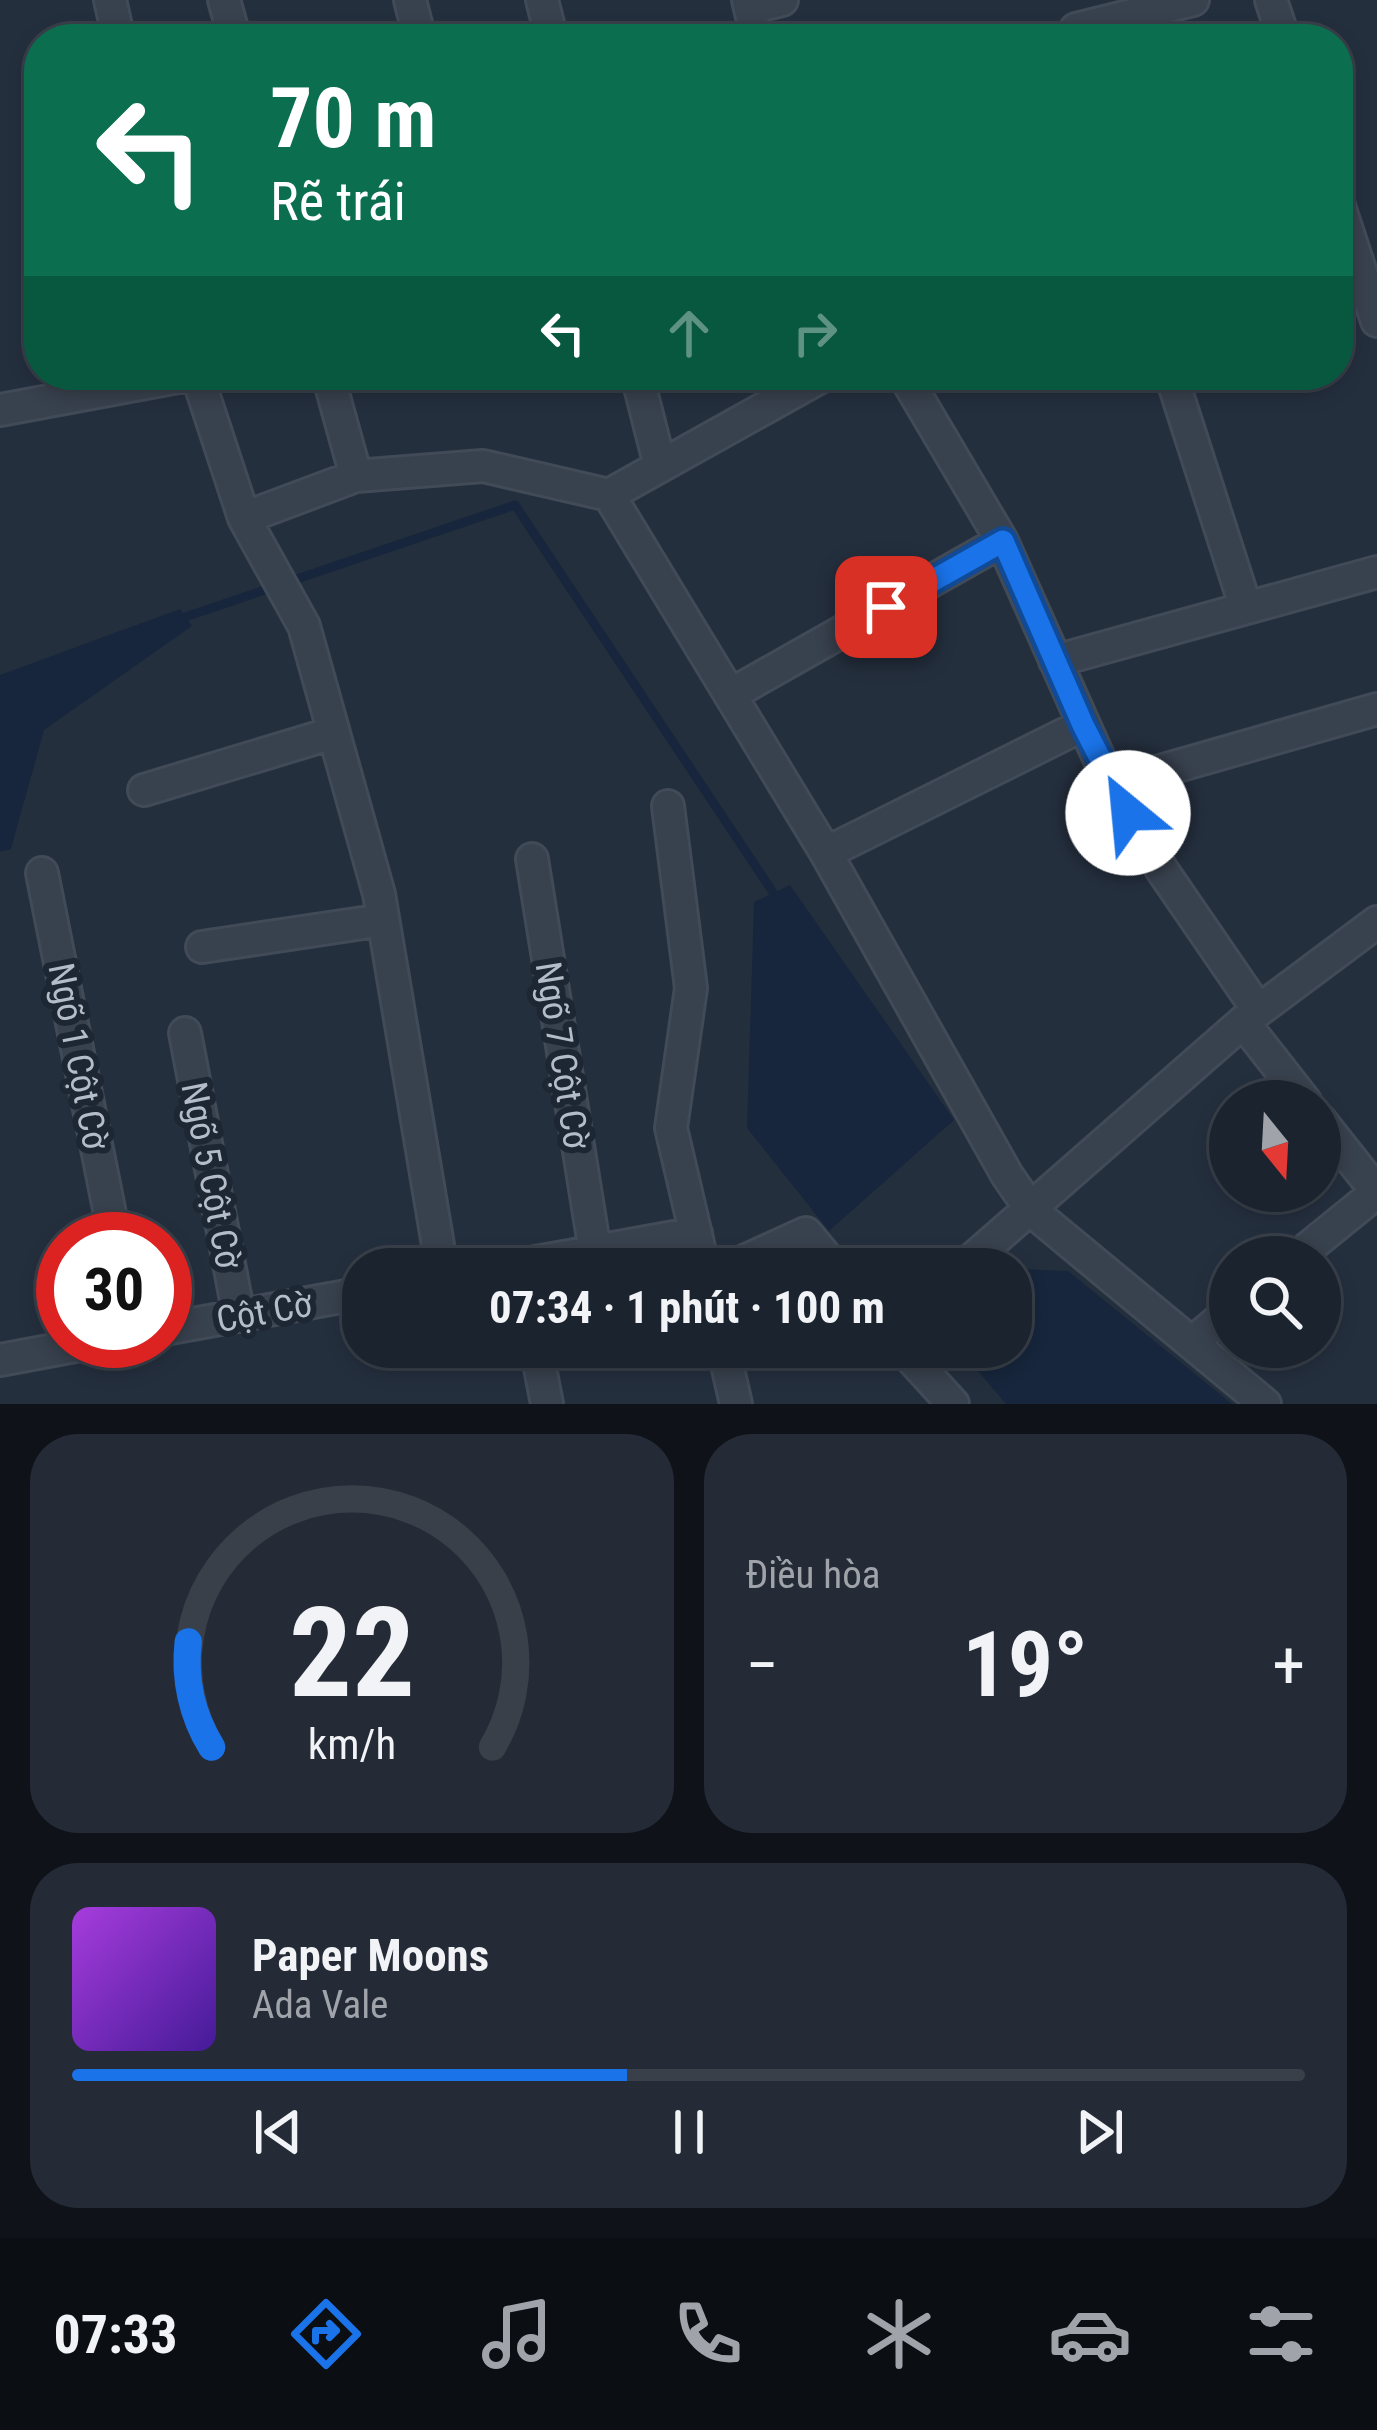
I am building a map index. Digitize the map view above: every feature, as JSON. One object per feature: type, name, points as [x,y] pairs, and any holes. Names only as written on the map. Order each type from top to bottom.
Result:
[{"type":"street","points":[[752,16],[782,0]]},
{"type":"street","points":[[1096,24],[1193,0]]},
{"type":"street","points":[[1353,249],[1377,322]]},
{"type":"street","points":[[0,410],[110,390]]},
{"type":"street","points":[[198,390],[244,518],[304,626],[383,920],[438,1248]]},
{"type":"street","points":[[332,390],[356,476]]},
{"type":"street","points":[[641,390],[660,466]]},
{"type":"street","points":[[244,518],[356,476],[483,466],[610,495],[797,390]]},
{"type":"street","points":[[913,390],[1003,541],[1112,785],[1291,1080]]},
{"type":"street","points":[[1176,390],[1246,608]]},
{"type":"street","points":[[610,495],[826,853],[1032,1211],[1265,1404]]},
{"type":"street","points":[[730,695],[1003,541]]},
{"type":"street","points":[[1055,661],[1377,572]]},
{"type":"street","points":[[1112,785],[1377,709]]},
{"type":"street","points":[[826,853],[1083,725]]},
{"type":"street","points":[[144,790],[333,733]]},
{"type":"street","points":[[668,806],[691,988],[671,1128],[699,1248]]},
{"type":"street","name":"Ngõ 7 Cột Cờ","points":[[532,859],[595,1248]]},
{"type":"street","name":"Ngõ 1 Cột Cờ","points":[[42,873],[110,1212]]},
{"type":"street","points":[[202,947],[383,920]]},
{"type":"street","points":[[987,1248],[1250,1016],[1377,922]]},
{"type":"street","name":"Ngõ 5 Cột Cờ","points":[[185,1033],[238,1316]]},
{"type":"street","points":[[1323,1236],[1377,1192],[1341,1147]]},
{"type":"street","points":[[612,1248],[696,1233]]},
{"type":"street","points":[[774,1248],[806,1233],[818,1248]]},
{"type":"street","name":"Cột Cờ","points":[[192,1324],[342,1297]]},
{"type":"street","points":[[1192,1343],[1209,1329]]},
{"type":"street","points":[[0,1360],[36,1353]]},
{"type":"street","points":[[540,1368],[548,1404]]},
{"type":"street","points":[[728,1368],[736,1404]]},
{"type":"street","points":[[921,1368],[953,1404]]},
{"type":"water","points":[[180,609],[192,626],[44,730],[11,849],[0,852],[0,675]]},
{"type":"water","points":[[790,885],[954,1120],[829,1231],[747,1128],[754,902]]},
{"type":"water","points":[[1032,1269],[1068,1271],[1232,1404],[1006,1404],[975,1368],[1032,1368]]},
{"type":"waterway","points":[[185,617],[515,505],[772,891]]},
{"type":"route","points":[[886,607],[1003,541],[1083,725],[1128,813]]}]
